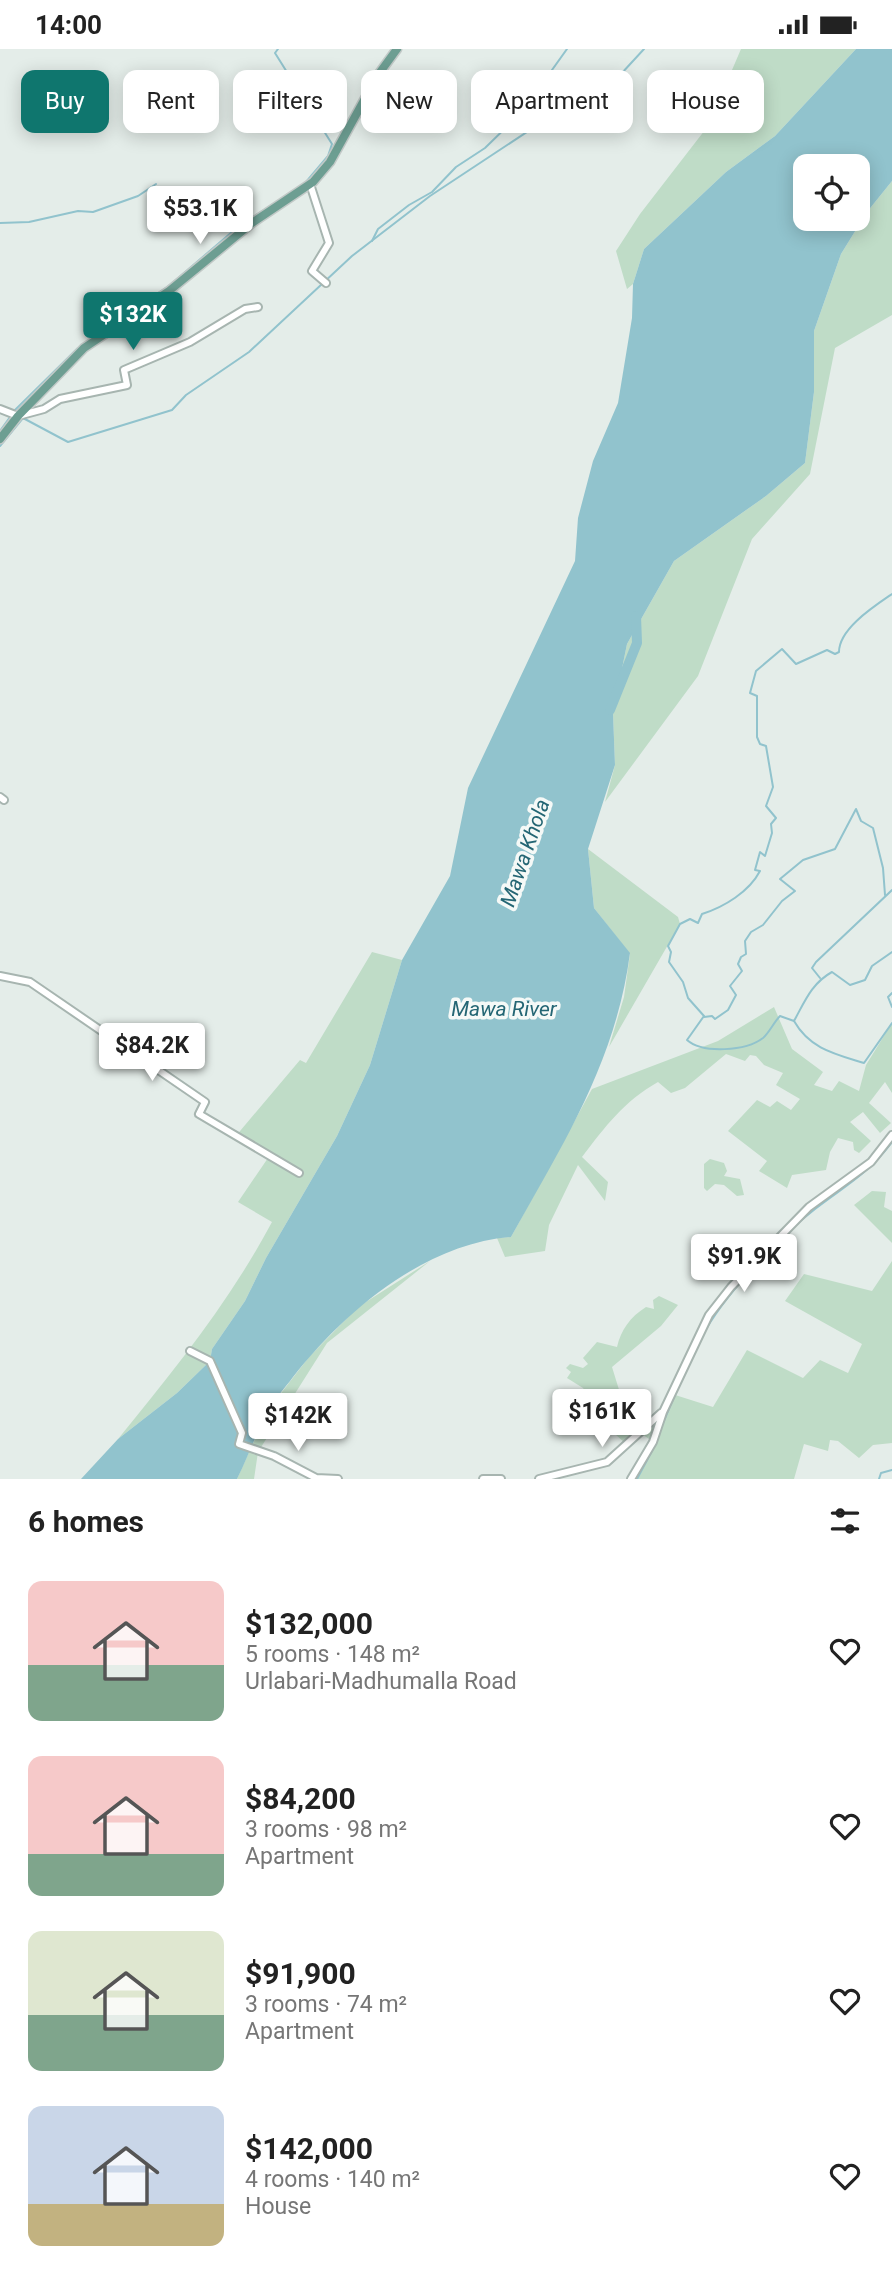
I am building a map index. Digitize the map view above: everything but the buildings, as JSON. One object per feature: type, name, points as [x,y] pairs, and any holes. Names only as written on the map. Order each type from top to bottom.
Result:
[{"type":"main road","points":[[0,439],[18,416],[84,348],[169,291],[251,223],[310,184],[330,162],[378,75],[397,49]]},
{"type":"street","points":[[310,184],[329,243],[312,271],[326,283]]},
{"type":"street","points":[[0,409],[18,416],[44,409],[60,399],[127,385],[124,370],[190,342],[246,309],[258,307]]},
{"type":"street","points":[[0,976],[30,982],[205,1102],[199,1114],[299,1173]]},
{"type":"street","points":[[631,1479],[653,1442],[663,1412],[709,1315],[731,1287],[809,1207],[872,1162],[892,1135]]},
{"type":"street","points":[[190,1351],[210,1360],[242,1433],[239,1444],[274,1456],[316,1478],[338,1479]]},
{"type":"street","points":[[539,1479],[607,1462],[642,1434],[663,1412]]},
{"type":"street","points":[[483,1479],[501,1479]]},
{"type":"green space","points":[[741,49],[856,49],[775,136],[726,172],[644,249],[633,284],[627,289],[616,251],[640,214],[703,133],[764,133],[764,70],[732,70]]},
{"type":"green space","points":[[892,181],[892,315],[835,348],[810,474],[752,539],[698,676],[605,802],[615,765],[613,713],[627,644],[674,561],[766,496],[805,463],[814,392],[814,331],[841,254],[855,231],[870,231],[870,208]]},
{"type":"green space","points":[[588,849],[678,917],[680,924],[609,1047],[624,997],[630,954],[594,908]]},
{"type":"green space","points":[[372,952],[402,960],[370,1065],[337,1136],[266,1258],[245,1301],[212,1349],[210,1361],[177,1393],[118,1439],[220,1307],[272,1222],[238,1202],[268,1158],[235,1137],[300,1060],[306,1063]]},
{"type":"green space","points":[[774,1007],[792,1049],[823,1072],[814,1085],[832,1091],[839,1081],[859,1091],[866,1065],[892,1023],[892,1093],[885,1082],[869,1103],[891,1123],[880,1133],[863,1112],[850,1122],[871,1141],[859,1153],[854,1150],[853,1142],[838,1138],[830,1152],[826,1170],[792,1175],[787,1188],[759,1171],[767,1161],[728,1131],[757,1100],[770,1107],[777,1101],[791,1110],[800,1099],[776,1085],[783,1073],[764,1065],[756,1056],[750,1055],[745,1061],[726,1054],[685,1088],[671,1093],[658,1082],[625,1106],[582,1157],[608,1182],[605,1201],[578,1165],[549,1225],[545,1251],[505,1257],[497,1238],[511,1237],[592,1089],[718,1041]]},
{"type":"green space","points":[[710,1159],[724,1163],[727,1171],[724,1176],[740,1179],[744,1195],[737,1196],[724,1185],[715,1184],[707,1191],[704,1188],[704,1164]]},
{"type":"green space","points":[[872,1191],[886,1192],[884,1207],[892,1211],[892,1243],[854,1205]]},
{"type":"green space","points":[[430,1261],[327,1343],[258,1452],[254,1479],[237,1479],[268,1410],[309,1357],[358,1307]]},
{"type":"green space","points":[[892,1261],[892,1443],[873,1445],[859,1458],[838,1441],[830,1440],[828,1451],[804,1444],[794,1479],[631,1479],[653,1442],[642,1434],[626,1444],[605,1425],[583,1388],[567,1378],[571,1372],[566,1368],[570,1364],[583,1368],[588,1364],[583,1358],[597,1342],[617,1347],[631,1320],[646,1307],[654,1309],[653,1300],[659,1296],[678,1305],[661,1326],[612,1367],[624,1406],[649,1420],[665,1407],[672,1394],[713,1407],[747,1350],[803,1378],[820,1360],[848,1373],[862,1344],[785,1301],[804,1274],[872,1291]]},
{"type":"water","name":"Mawa River","points":[[856,49],[892,49],[892,181],[870,208],[870,154],[793,154],[793,231],[855,231],[841,254],[814,331],[814,392],[805,463],[766,496],[674,561],[627,644],[613,713],[615,765],[588,849],[594,908],[630,953],[613,1030],[585,1101],[511,1237],[479,1242],[418,1267],[389,1285],[337,1328],[273,1402],[237,1479],[81,1479],[118,1439],[177,1393],[210,1361],[212,1349],[245,1301],[266,1258],[337,1136],[370,1065],[402,960],[450,876],[468,788],[575,561],[578,518],[593,461],[618,403],[632,318],[633,284],[644,249],[726,172],[775,136]]},
{"type":"waterway","points":[[278,49],[275,53],[332,144],[328,156],[306,182]]},
{"type":"waterway","points":[[372,241],[378,229],[409,205],[432,192],[456,167],[485,148],[522,112],[567,49]]},
{"type":"waterway","points":[[0,446],[23,418],[68,442],[172,410],[186,395],[249,352],[352,256],[430,196],[595,87],[621,74],[644,49]]},
{"type":"waterway","points":[[0,223],[29,222],[78,211],[93,212],[138,196],[156,184]]},
{"type":"waterway","points":[[109,327],[170,285],[239,226],[278,201]]},
{"type":"waterway","points":[[0,431],[15,410],[78,348]]},
{"type":"waterway","points":[[892,594],[851,627],[840,643],[839,652],[835,654],[827,650],[796,664],[782,649],[756,671],[750,693],[757,696],[757,737],[760,744],[766,746],[773,787],[766,806],[776,818],[771,824],[772,833],[765,856],[760,852],[755,870],[760,871],[743,892],[727,903],[702,914],[698,923],[690,919],[680,924],[668,946],[671,952],[669,962],[683,982],[688,998],[704,1016],[687,1040],[714,1049],[736,1048],[756,1042],[765,1036],[780,1016],[794,1021],[810,993],[825,976],[832,972],[850,985],[865,980],[872,966],[892,952]]},
{"type":"waterway","name":"Mawa Khola","points":[[610,710],[637,643],[636,616]]},
{"type":"waterway","points":[[704,1017],[712,1016],[715,1019],[728,1010],[736,995],[730,986],[742,971],[738,964],[746,954],[745,941],[751,932],[763,925],[782,901],[795,891],[780,879],[803,860],[835,849],[856,809],[861,821],[873,828],[883,868],[885,895]]},
{"type":"waterway","points":[[820,978],[812,968],[816,962],[892,890]]},
{"type":"waterway","points":[[892,993],[888,997],[892,1007]]},
{"type":"waterway","points":[[794,1021],[808,1038],[824,1049],[864,1063],[892,1023]]},
{"type":"waterway","points":[[701,1338],[723,1304],[768,1251],[800,1221],[865,1171],[892,1142]]},
{"type":"waterway","points":[[660,1430],[674,1397]]},
{"type":"waterway","points":[[637,1479],[653,1449]]},
{"type":"waterway","points":[[879,1479],[881,1473],[892,1470]]}]
